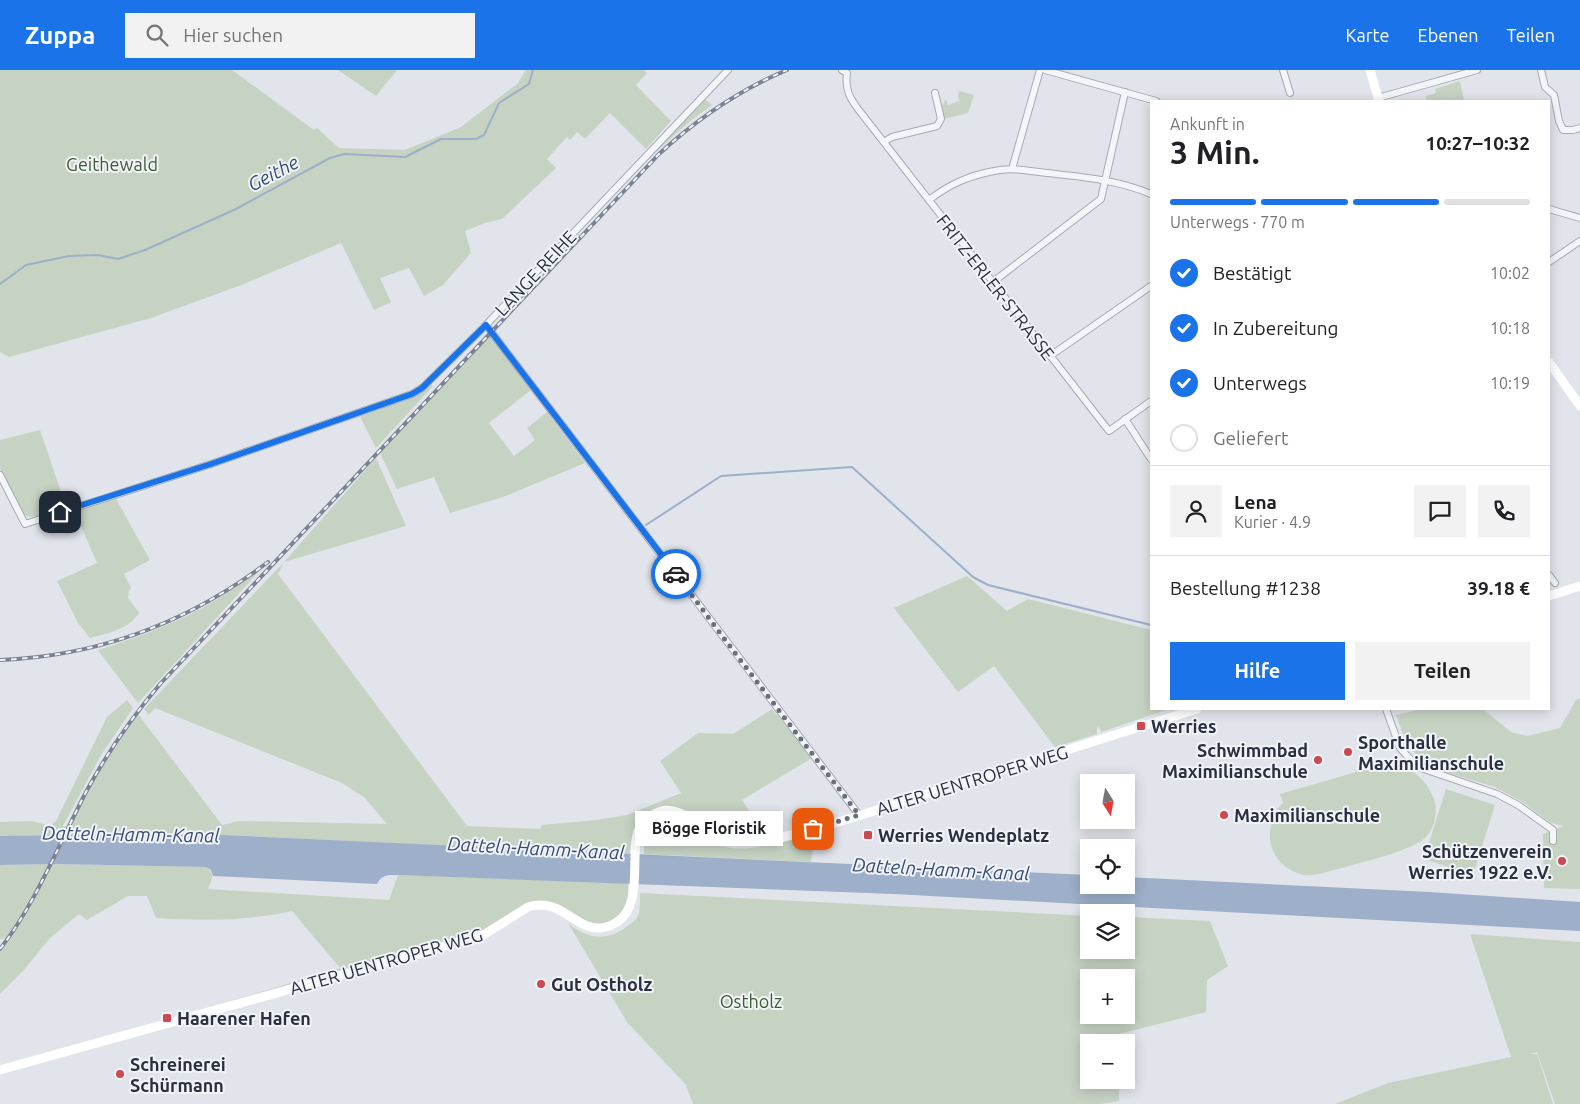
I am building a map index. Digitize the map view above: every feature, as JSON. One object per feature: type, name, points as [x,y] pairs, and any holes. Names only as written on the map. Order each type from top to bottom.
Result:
[{"type":"street","name":"LANGE REIHE","points":[[0,475],[25,524],[221,460],[412,394],[422,388],[486,325],[728,70]]},
{"type":"street","points":[[1012,169],[1040,70]]},
{"type":"street","points":[[1045,70],[1153,100]]},
{"type":"street","points":[[1284,70],[1290,93]]},
{"type":"street","points":[[1370,70],[1378,100],[1477,70]]},
{"type":"street","points":[[1541,70],[1545,87],[1554,95],[1559,121],[1564,130],[1580,128]]},
{"type":"street","name":"FRITZ-ERLER-STRASSE","points":[[846,71],[849,97],[1108,431],[1125,419]]},
{"type":"street","points":[[993,282],[1101,199],[1125,92]]},
{"type":"street","points":[[884,142],[892,137],[937,126],[941,119],[935,93]]},
{"type":"street","points":[[929,200],[954,183],[995,171],[1012,169],[1105,180],[1133,186],[1150,194]]},
{"type":"street","points":[[1550,209],[1580,218]]},
{"type":"street","points":[[1550,261],[1580,241]]},
{"type":"street","points":[[1050,356],[1150,287]]},
{"type":"street","points":[[486,325],[859,815]]},
{"type":"street","points":[[1550,363],[1580,406]]},
{"type":"street","points":[[1150,402],[1125,419],[1150,457]]},
{"type":"street","points":[[1550,576],[1556,583]]},
{"type":"street","points":[[1550,596],[1580,586]]},
{"type":"street","name":"ALTER UENTROPER WEG","points":[[0,1070],[479,936],[493,930],[534,905],[541,904],[556,907],[582,924],[596,928],[609,926],[621,919],[628,911],[632,900],[638,831],[652,815],[665,810],[679,811],[687,814],[714,832],[728,838],[752,842],[794,835],[1194,710]]},
{"type":"street","points":[[1386,710],[1398,743],[1409,758],[1424,769],[1485,789],[1518,805],[1553,830],[1553,841]]},
{"type":"green space","name":"Geithewald","points":[[0,70],[232,70],[314,130],[317,128],[339,148],[405,150],[461,127],[518,83],[526,70],[644,70],[647,73],[636,85],[671,121],[646,149],[610,113],[585,139],[577,132],[570,140],[567,137],[547,159],[556,168],[502,219],[465,231],[471,253],[443,285],[424,296],[409,268],[380,278],[391,302],[374,310],[341,243],[244,284],[151,318],[9,357],[0,352]]},
{"type":"green space","points":[[338,70],[397,70],[376,96]]},
{"type":"green space","points":[[1460,81],[1464,100],[1427,100],[1426,96],[1436,93],[1435,89]]},
{"type":"green space","points":[[959,91],[974,95],[968,113],[944,119],[941,108],[946,99],[948,105],[959,101]]},
{"type":"green space","points":[[704,99],[712,105],[689,122],[631,175]]},
{"type":"green space","points":[[491,334],[531,390],[489,423],[514,456],[535,440],[527,428],[547,412],[585,463],[503,497],[450,513],[434,477],[397,489],[380,453]]},
{"type":"green space","points":[[431,384],[433,386],[376,448],[360,417],[417,395]]},
{"type":"green space","points":[[40,430],[66,507],[32,517],[21,512],[0,468],[0,440]]},
{"type":"green space","points":[[376,458],[406,526],[284,562]]},
{"type":"green space","points":[[115,497],[150,560],[124,574],[131,588],[128,598],[139,613],[123,627],[90,638],[78,623],[57,581],[97,563],[74,510]]},
{"type":"green space","points":[[284,562],[278,574],[467,826],[540,829],[542,825],[627,815],[681,793],[660,761],[698,733],[733,734],[772,709],[812,758],[742,800],[766,837],[739,838],[728,835],[685,810],[674,807],[662,807],[651,812],[637,825],[634,830],[629,854],[223,835],[0,836],[0,822],[32,821],[50,826],[56,821],[107,717],[127,700],[133,708],[101,755],[63,826],[70,826],[106,759],[138,714],[222,825],[239,821],[387,824],[364,797],[342,783],[155,708],[149,715],[144,709]]},
{"type":"green space","points":[[266,564],[138,703],[98,650],[188,615],[216,600]]},
{"type":"green space","points":[[967,576],[1007,611],[1028,599],[1150,630],[1150,710],[1166,710],[1101,732],[1099,727],[1097,728],[1097,734],[1055,747],[994,666],[958,692],[894,608]]},
{"type":"green space","points":[[1580,698],[1580,889],[1544,888],[1543,834],[1564,826],[1551,823],[1523,802],[1495,787],[1432,768],[1408,747],[1396,715],[1418,710],[1484,710],[1511,732],[1527,736],[1560,728],[1576,700]]},
{"type":"green space","points":[[1398,760],[1400,765],[1421,778],[1434,799],[1436,809],[1435,820],[1425,838],[1406,849],[1320,874],[1304,875],[1295,872],[1280,862],[1272,847],[1270,829],[1278,809],[1283,803],[1280,794]]},
{"type":"green space","points":[[1446,789],[1495,805],[1473,875],[1424,859]]},
{"type":"green space","points":[[667,819],[681,822],[721,845],[742,849],[781,842],[815,832],[811,862],[644,854],[644,836],[654,825]]},
{"type":"green space","points":[[55,864],[206,867],[212,875],[208,889],[389,900],[398,875],[628,883],[628,894],[626,907],[620,915],[608,922],[593,924],[557,904],[536,902],[481,932],[194,1012],[340,968],[292,911],[258,917],[224,919],[156,918],[147,896],[128,896],[87,920],[79,914],[50,938],[23,971],[0,994],[0,952],[11,938],[0,939],[0,865]]},
{"type":"green space","name":"Ostholz","points":[[640,893],[1080,916],[1080,959],[1135,959],[1135,917],[1210,921],[1228,966],[1207,980],[1206,1012],[1119,1034],[1080,1034],[1080,1089],[1119,1089],[1119,1101],[1101,1104],[693,1104],[686,1085],[627,1022],[568,923],[583,933],[598,937],[621,930],[629,925],[639,913]]},
{"type":"green space","points":[[1470,934],[1580,942],[1580,1104],[1555,1104],[1537,1052],[1530,1054],[1537,1054],[1553,1104],[1335,1104],[1388,1083],[1511,1057]]},
{"type":"water","name":"Datteln-Hamm-Kanal","points":[[223,835],[1080,875],[1080,894],[1135,894],[1135,877],[1429,892],[1580,902],[1580,931],[1135,907],[1135,904],[1080,904],[894,894],[398,875],[383,877],[377,884],[213,876],[211,870],[206,867],[55,864],[0,865],[0,836]]},
{"type":"waterway","name":"Geithe","points":[[0,284],[26,265],[69,256],[98,255],[118,259],[145,250],[236,209],[330,158],[344,154],[405,157],[441,139],[476,139],[484,135],[499,103],[529,84],[533,70]]},
{"type":"waterway","points":[[646,525],[721,476],[852,467],[973,577],[988,585],[1150,625]]},
{"type":"railway","points":[[0,949],[13,932],[36,893],[102,763],[130,722],[161,683],[659,154],[719,106],[787,70]]},
{"type":"railway","points":[[0,660],[37,657],[73,651],[142,632],[207,602],[268,562]]},
{"type":"way so far","points":[[676,574],[859,815],[813,829]]},
{"type":"place","name":"Werries","points":[[1141,726]]},
{"type":"place","name":"Sporthalle Maximilianschule","points":[[1348,752]]},
{"type":"place","name":"Schwimmbad Maximilianschule","points":[[1318,760]]},
{"type":"place","name":"Maximilianschule","points":[[1224,815]]},
{"type":"place","name":"Bögge Floristik","points":[[813,829]]},
{"type":"place","name":"Werries Wendeplatz","points":[[868,835]]},
{"type":"place","name":"Schützenverein Werries 1922 e.V.","points":[[1562,861]]},
{"type":"place","name":"Gut Ostholz","points":[[541,984]]},
{"type":"place","name":"Haarener Hafen","points":[[167,1018]]},
{"type":"place","name":"Schreinerei Schürmann","points":[[120,1074]]},
{"type":"route","points":[[60,512],[211,464],[412,394],[422,388],[486,325],[676,574]]}]
